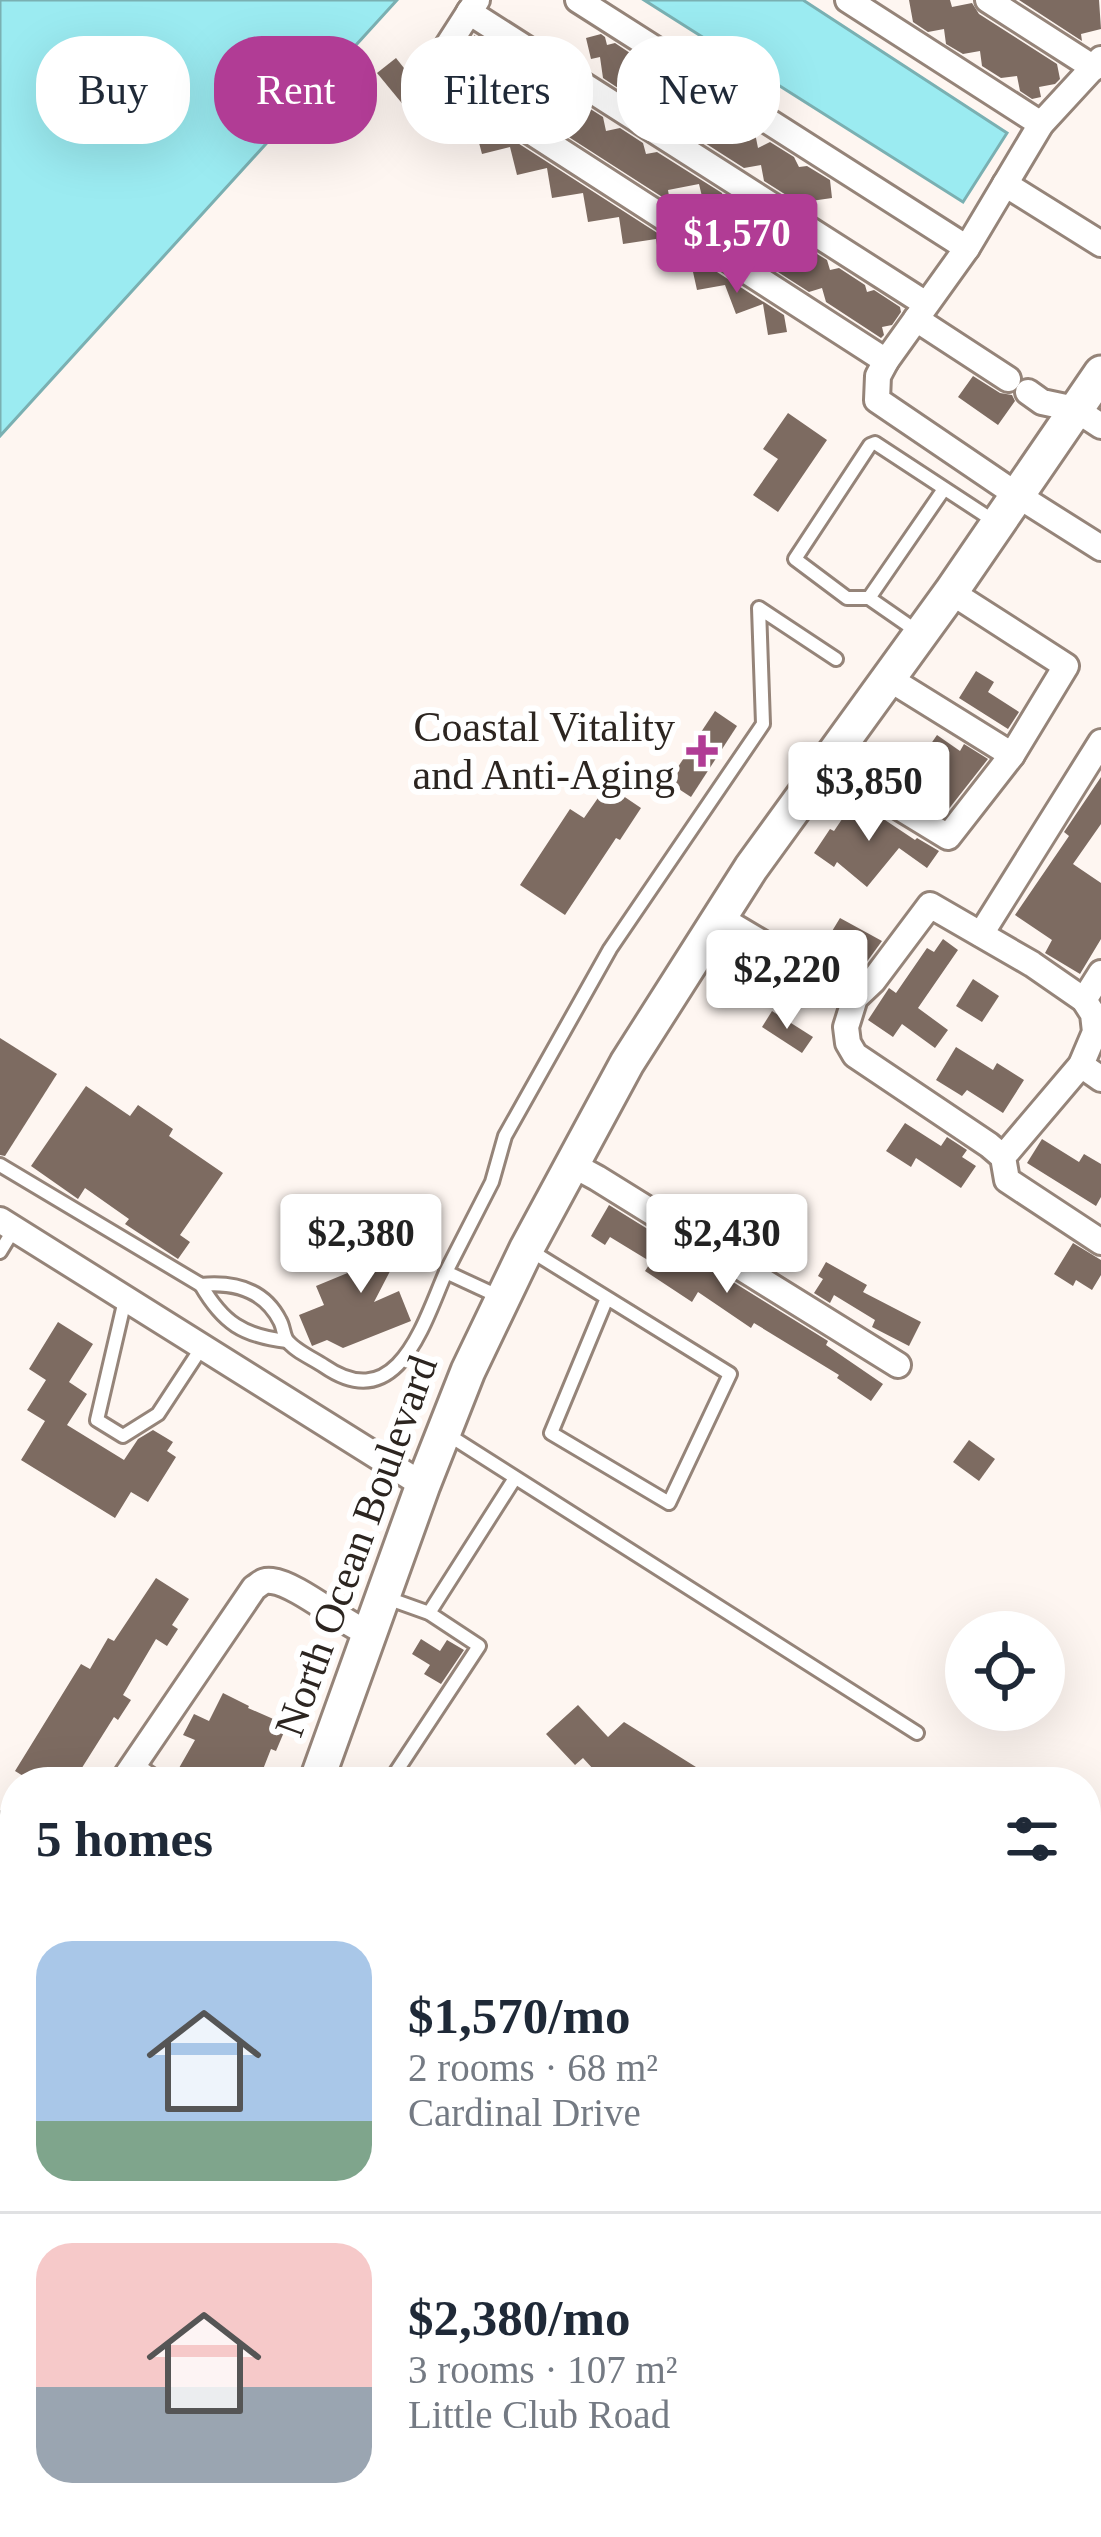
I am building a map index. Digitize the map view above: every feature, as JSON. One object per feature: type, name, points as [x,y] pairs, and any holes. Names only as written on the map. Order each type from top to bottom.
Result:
[{"type":"main road","name":"North Ocean Boulevard","points":[[325,1767],[368,1634],[468,1371],[527,1248],[627,1063],[751,868],[998,524],[1008,489],[1088,417],[1101,374]]},
{"type":"street","points":[[578,0],[967,248]]},
{"type":"street","points":[[848,0],[1041,124]]},
{"type":"street","points":[[988,0],[1098,63],[1041,124],[967,248],[886,361],[878,376],[878,400],[1101,548]]},
{"type":"street","points":[[886,361],[449,79],[441,67],[441,56],[473,6],[921,312],[1018,386],[1042,402],[1088,417]]},
{"type":"street","points":[[1005,184],[1101,244]]},
{"type":"street","points":[[825,762],[948,837],[1012,754],[1066,666],[951,592]]},
{"type":"street","points":[[888,678],[1012,754]]},
{"type":"street","points":[[981,934],[1101,742]]},
{"type":"street","points":[[1003,1157],[1091,1072],[1093,1014],[1084,1000],[930,905],[855,998],[846,1027],[848,1043],[855,1055],[1003,1157],[1007,1180],[1101,1242]]},
{"type":"street","points":[[720,918],[855,998]]},
{"type":"street","points":[[1084,1000],[1101,973]]},
{"type":"street","points":[[573,1165],[898,1364]]},
{"type":"street","points":[[7,1225],[423,1485]]},
{"type":"street","points":[[132,1767],[254,1588],[264,1581],[289,1588],[368,1634]]},
{"type":"lane","points":[[920,634],[869,598],[848,598],[795,556],[870,445],[875,443],[998,524]]},
{"type":"lane","points":[[869,598],[944,489]]},
{"type":"lane","points":[[0,1165],[201,1285],[214,1308],[235,1326],[260,1338],[287,1341],[335,1374],[376,1378],[394,1369],[409,1355],[492,1182],[505,1136],[610,949],[763,724],[759,608],[836,659]]},
{"type":"lane","points":[[0,1252],[7,1225]]},
{"type":"lane","points":[[527,1248],[730,1374],[669,1503],[551,1433],[607,1298]]},
{"type":"lane","points":[[446,1272],[502,1298]]},
{"type":"lane","points":[[201,1285],[246,1288],[279,1319],[287,1341]]},
{"type":"lane","points":[[125,1299],[97,1420],[123,1436],[158,1414],[202,1347]]},
{"type":"lane","points":[[444,1432],[917,1733]]},
{"type":"lane","points":[[429,1612],[515,1478]]},
{"type":"lane","points":[[382,1596],[429,1612],[479,1646],[399,1767]]},
{"type":"water","points":[[0,0],[397,0],[364,36],[214,36],[214,144],[266,144],[0,436]]},
{"type":"water","points":[[644,0],[803,0],[1007,133],[963,202],[780,86],[780,36],[701,36]]},
{"type":"building","points":[[909,0],[950,0],[952,7],[972,3],[979,14],[1057,64],[1060,79],[1039,87],[1041,97],[1032,99],[1020,91],[1017,76],[1001,78],[982,66],[980,51],[963,54],[946,44],[944,29],[928,32],[913,22]]},
{"type":"building","points":[[1019,0],[1099,0],[1101,29],[1081,34],[1082,41]]},
{"type":"building","points":[[601,34],[607,45],[617,44],[617,87],[603,78],[600,57],[593,59],[593,36]]},
{"type":"building","points":[[396,58],[401,64],[401,102],[377,73]]},
{"type":"building","points":[[593,111],[603,117],[606,131],[617,129],[617,144],[643,144],[646,154],[657,152],[722,193],[740,239],[770,232],[768,223],[792,238],[795,252],[809,249],[827,260],[830,270],[839,268],[901,312],[892,325],[882,327],[881,338],[826,302],[822,288],[809,292],[716,232],[699,184],[668,190],[670,202],[580,144],[593,144]]},
{"type":"building","points":[[479,144],[519,144],[676,245],[680,266],[661,269],[656,239],[623,244],[619,217],[588,222],[583,193],[552,198],[547,168],[517,175],[510,147],[482,154]]},
{"type":"building","points":[[706,144],[757,144],[758,148],[773,144],[794,157],[799,167],[807,166],[830,180],[832,198],[811,201],[813,212],[764,181],[761,165],[744,168]]},
{"type":"building","points":[[689,254],[784,315],[787,332],[768,335],[763,304],[736,314],[725,285],[697,290]]},
{"type":"building","points":[[973,376],[1012,395],[1015,401],[998,425],[958,397]]},
{"type":"building","points":[[788,413],[827,440],[778,512],[753,495],[778,459],[763,449]]},
{"type":"building","points":[[976,671],[994,682],[988,692],[1019,712],[1008,729],[959,698]]},
{"type":"building","points":[[715,711],[737,726],[691,797],[668,782]]},
{"type":"building","points":[[937,735],[960,751],[964,744],[988,759],[944,815],[888,781],[906,753],[919,761]]},
{"type":"building","points":[[1101,777],[1101,824],[1073,864],[1101,883],[1101,939],[1080,974],[1045,953],[1052,940],[1015,915],[1069,836],[1064,832]]},
{"type":"building","points":[[607,785],[641,808],[565,915],[520,885],[570,809],[584,818]]},
{"type":"building","points":[[855,800],[939,851],[927,868],[899,848],[867,887],[837,862],[834,867],[814,853]]},
{"type":"building","points":[[840,918],[882,941],[863,967],[856,962],[851,969],[820,951]]},
{"type":"building","points":[[943,939],[958,950],[918,1008],[948,1030],[935,1048],[902,1024],[893,1037],[868,1020],[889,988],[896,993],[927,948],[934,952]]},
{"type":"building","points":[[734,947],[760,965],[737,999],[710,980]]},
{"type":"building","points":[[973,979],[999,996],[982,1022],[956,1006]]},
{"type":"building","points":[[772,1011],[813,1037],[802,1053],[762,1027]]},
{"type":"building","points":[[0,1038],[57,1074],[5,1156],[0,1155]]},
{"type":"building","points":[[956,1047],[993,1070],[997,1063],[1024,1080],[1003,1113],[967,1090],[962,1096],[936,1080]]},
{"type":"building","points":[[86,1086],[130,1116],[138,1105],[173,1129],[169,1136],[223,1173],[180,1235],[190,1242],[178,1259],[125,1224],[129,1219],[85,1188],[78,1199],[31,1166]]},
{"type":"building","points":[[905,1123],[941,1146],[947,1137],[967,1150],[962,1157],[976,1166],[961,1188],[916,1158],[911,1167],[886,1151]]},
{"type":"building","points":[[1042,1139],[1079,1162],[1084,1154],[1101,1164],[1101,1197],[1096,1206],[1027,1163]]},
{"type":"building","points":[[609,1205],[828,1341],[826,1345],[883,1384],[871,1401],[839,1375],[754,1323],[751,1328],[698,1292],[692,1302],[645,1271],[651,1262],[610,1237],[605,1245],[591,1236]]},
{"type":"building","points":[[389,1214],[413,1227],[374,1302],[399,1291],[411,1321],[343,1348],[327,1340],[312,1346],[299,1315],[324,1305],[316,1286],[362,1267]]},
{"type":"building","points":[[1073,1243],[1101,1260],[1101,1275],[1092,1290],[1076,1280],[1073,1286],[1054,1274]]},
{"type":"building","points":[[826,1262],[867,1285],[863,1292],[921,1322],[909,1346],[872,1327],[875,1320],[834,1295],[830,1303],[814,1293]]},
{"type":"building","points":[[58,1322],[93,1344],[69,1382],[87,1394],[67,1425],[124,1460],[138,1439],[153,1430],[173,1442],[167,1451],[176,1457],[148,1502],[131,1492],[115,1518],[21,1460],[45,1421],[27,1410],[46,1380],[29,1369]]},
{"type":"building","points":[[969,1440],[995,1459],[979,1481],[953,1462]]},
{"type":"building","points":[[156,1578],[189,1599],[172,1625],[178,1629],[167,1646],[156,1639],[123,1695],[131,1700],[118,1720],[114,1717],[82,1767],[17,1767],[81,1664],[90,1669],[108,1638],[114,1641]]},
{"type":"building","points":[[421,1639],[440,1651],[447,1640],[464,1650],[441,1684],[424,1674],[430,1665],[412,1654]]},
{"type":"building","points":[[223,1693],[287,1725],[264,1767],[180,1767],[195,1740],[183,1735],[194,1714],[209,1721]]},
{"type":"building","points":[[578,1705],[608,1737],[624,1722],[696,1767],[591,1767],[583,1758],[575,1765],[546,1734]]},
{"type":"place","name":"Coastal Vitality and Anti-Aging","points":[[702,751]]}]
